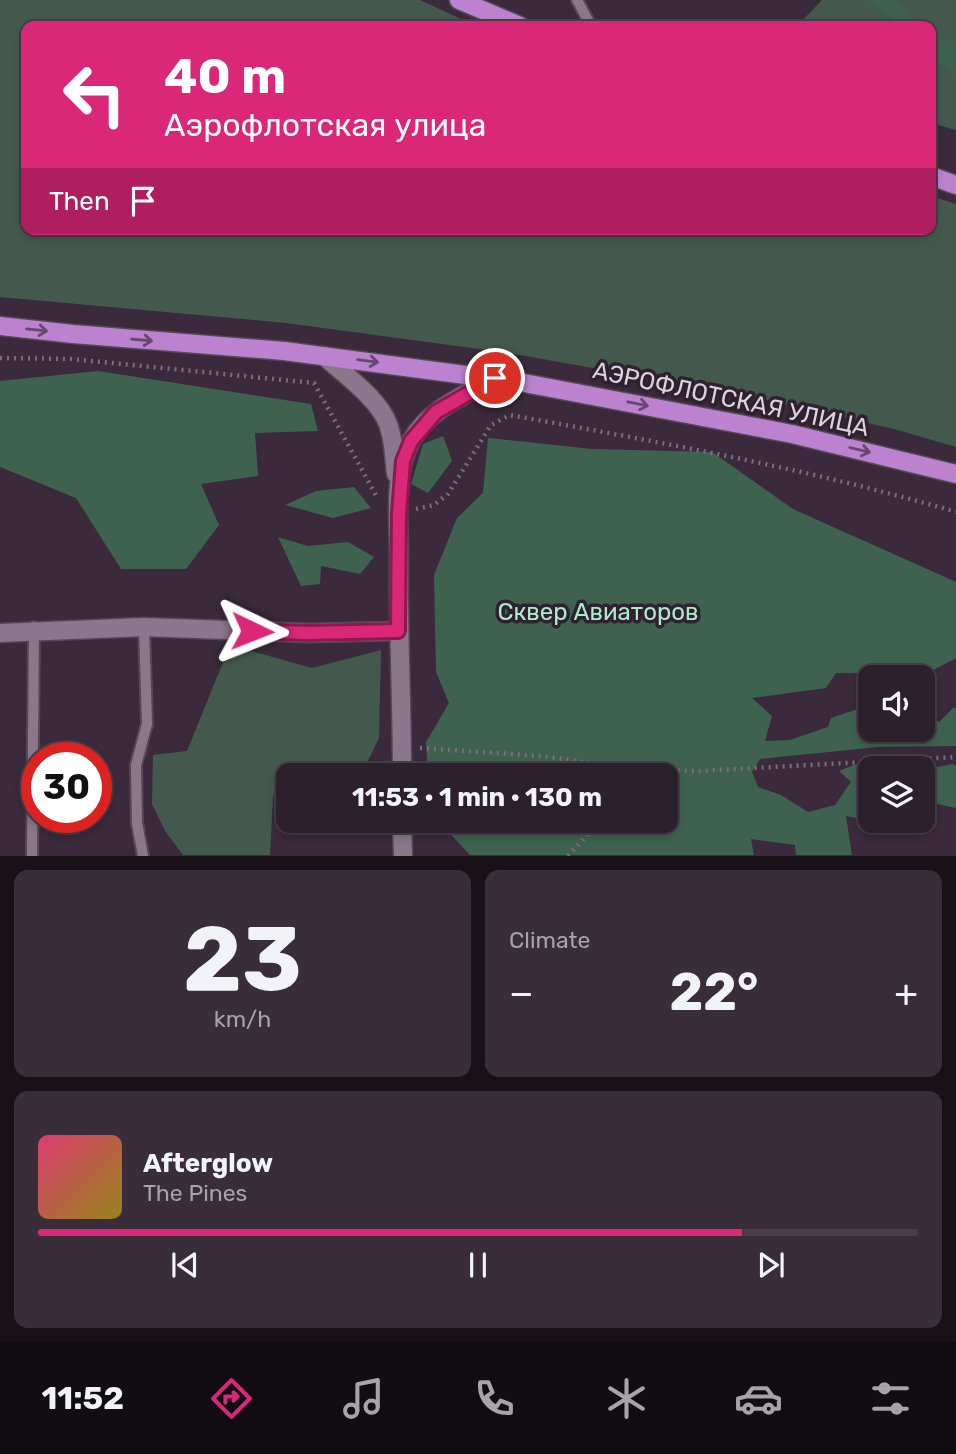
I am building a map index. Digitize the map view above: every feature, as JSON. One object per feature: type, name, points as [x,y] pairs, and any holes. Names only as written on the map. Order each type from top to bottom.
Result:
[{"type":"main road","points":[[459,0],[508,21]]},
{"type":"main road","points":[[936,178],[956,185]]},
{"type":"main road","name":"АЭРОФЛОТСКАЯ УЛИЦА","points":[[0,326],[324,356],[495,378],[792,434],[956,474]]},
{"type":"street","points":[[324,356],[360,387],[384,416],[391,438],[399,507]]},
{"type":"street","points":[[402,763],[398,631],[399,507],[403,461],[411,441],[436,412],[495,378]]},
{"type":"street","points":[[0,633],[144,627],[307,633],[398,631]]},
{"type":"street","points":[[402,833],[403,856]]},
{"type":"lane","points":[[576,0],[588,21]]},
{"type":"lane","points":[[143,856],[137,823],[136,765],[147,724],[144,627]]},
{"type":"lane","points":[[32,856],[34,630]]},
{"type":"path","points":[[0,358],[71,359],[314,383],[381,505],[434,505],[448,494],[491,425],[510,415],[692,448],[912,499],[956,512]]},
{"type":"path","points":[[417,748],[541,756],[592,763]]},
{"type":"path","points":[[678,771],[956,757]]},
{"type":"path","points":[[568,856],[589,833]]},
{"type":"green space","points":[[0,0],[420,0],[465,21],[21,21],[21,235],[936,235],[936,198],[956,204],[956,447],[894,429],[754,397],[509,353],[286,323],[0,297]]},
{"type":"green space","points":[[822,0],[956,0],[956,130],[936,124],[936,21],[802,21]]},
{"type":"green space","points":[[867,0],[894,0],[913,21],[897,21]]},
{"type":"green space","points":[[936,35],[956,44],[956,76],[946,65],[936,62]]},
{"type":"green space","points":[[98,371],[311,404],[318,431],[255,433],[258,476],[201,484],[219,525],[186,569],[121,569],[76,498],[0,467],[0,381]]},
{"type":"green space","points":[[443,436],[452,461],[428,493],[411,484],[423,444]]},
{"type":"green space","name":"Сквер Авиаторов","points":[[488,438],[592,449],[712,452],[793,509],[956,582],[956,658],[935,669],[935,665],[858,665],[858,673],[836,673],[826,688],[752,698],[772,716],[765,741],[790,740],[828,727],[831,718],[858,709],[858,742],[935,742],[935,720],[939,722],[956,708],[956,746],[878,747],[760,759],[752,772],[758,787],[781,795],[808,812],[835,805],[851,782],[839,771],[858,764],[858,818],[846,816],[852,855],[796,855],[795,845],[751,839],[754,855],[470,855],[449,833],[678,833],[678,763],[427,763],[426,742],[449,703],[436,672],[434,575],[457,518],[483,493]]},
{"type":"green space","points":[[354,487],[371,508],[333,518],[285,505],[316,491]]},
{"type":"green space","points":[[278,537],[308,546],[348,542],[374,557],[360,574],[321,566],[320,584],[301,586]]},
{"type":"green space","points":[[230,645],[312,668],[381,650],[379,738],[367,763],[276,763],[276,796],[273,796],[270,855],[183,855],[165,831],[152,804],[153,755],[187,751]]},
{"type":"green space","points":[[953,764],[956,766],[956,808],[935,804],[935,767]]},
{"type":"route","points":[[252,631],[398,631],[399,501],[403,461],[411,441],[436,412],[495,378]]}]
